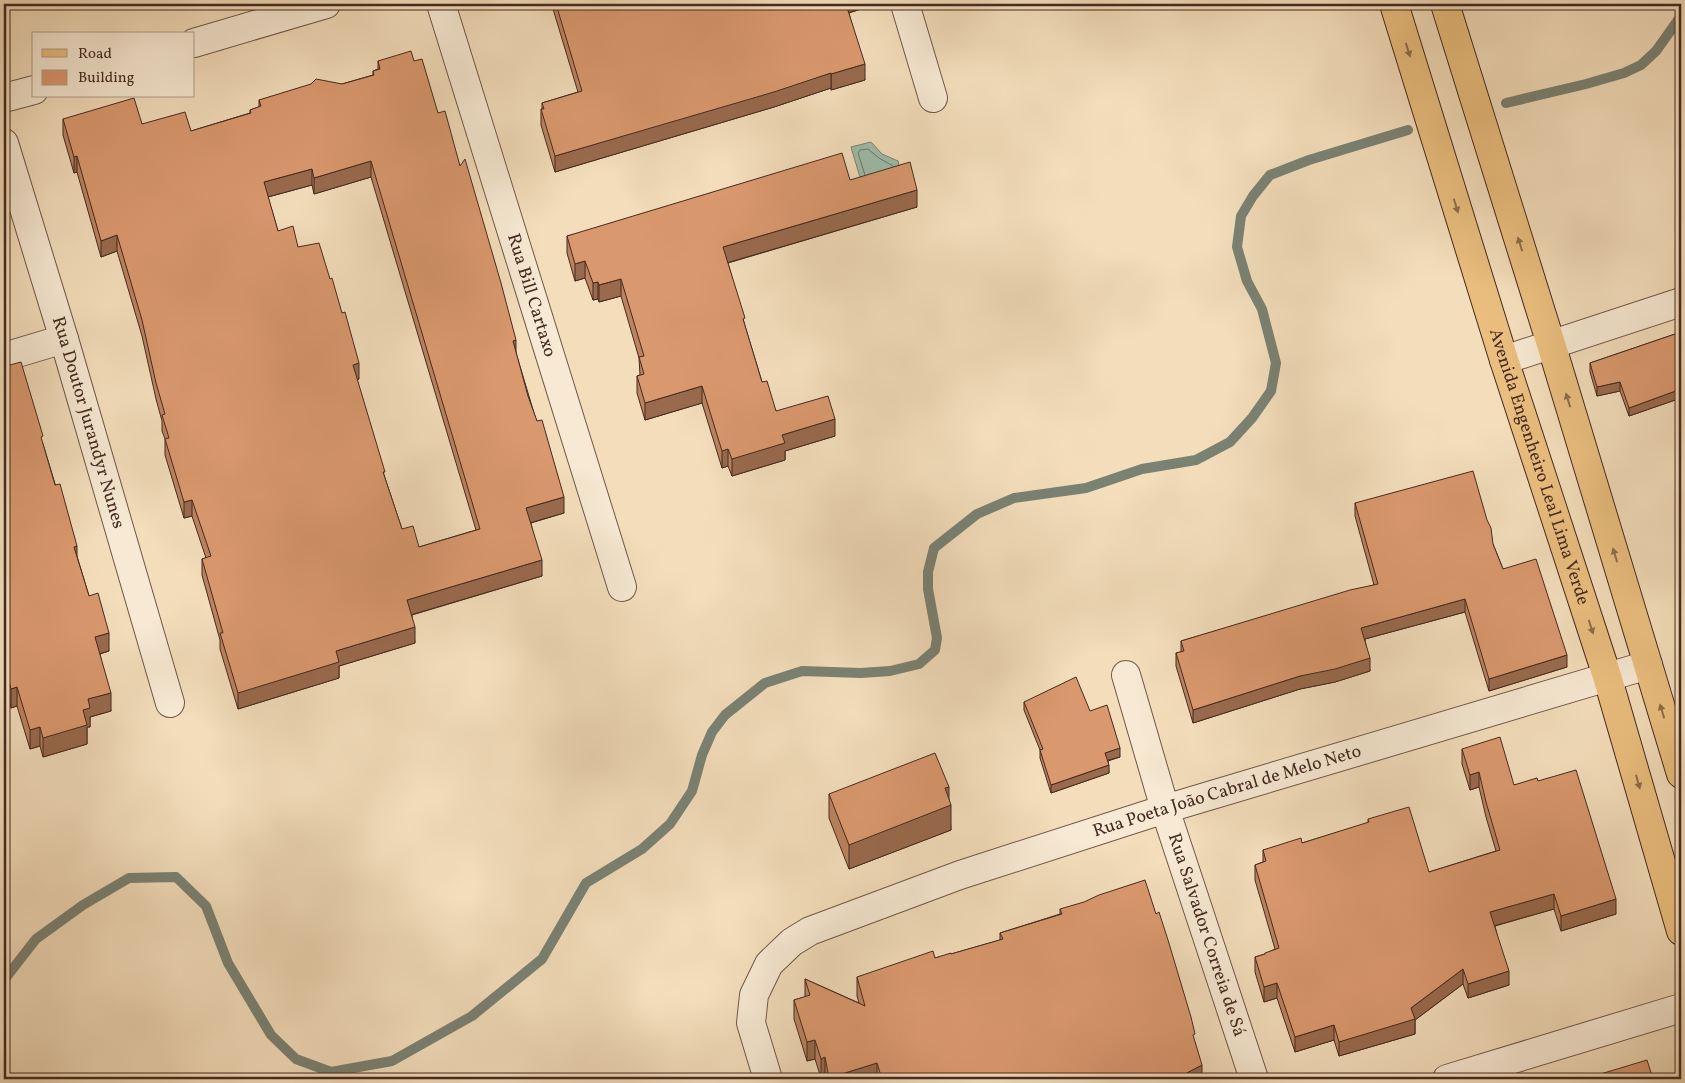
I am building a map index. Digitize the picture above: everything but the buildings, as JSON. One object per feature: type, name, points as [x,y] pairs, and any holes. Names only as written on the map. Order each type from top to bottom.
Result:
[{"type":"main road","name":"Avenida Engenheiro Leal Lima Verde","points":[[1394,4],[1504,360],[1607,676],[1681,931]]},
{"type":"main road","points":[[1446,4],[1681,774]]},
{"type":"street","points":[[195,43],[326,4]]},
{"type":"street","name":"Rua Bill Cartaxo","points":[[441,4],[622,587]]},
{"type":"street","points":[[905,4],[933,98]]},
{"type":"street","points":[[4,98],[32,91]]},
{"type":"street","name":"Rua Doutor Jurandyr Nunes","points":[[4,143],[64,338],[170,703]]},
{"type":"street","points":[[1504,360],[1681,302]]},
{"type":"street","points":[[4,357],[64,338]]},
{"type":"street","name":"Rua Poeta João Cabral de Melo Neto","points":[[768,1079],[751,1023],[754,994],[768,964],[792,942],[810,931],[960,875],[1165,809],[1648,665]]},
{"type":"street","name":"Rua Salvador Correia de Sá","points":[[1126,675],[1165,809],[1254,1079]]},
{"type":"street","points":[[1447,1079],[1681,1008]]},
{"type":"water","points":[[871,142],[882,154],[898,161],[901,172],[862,184],[851,147]]},
{"type":"waterway","points":[[1506,103],[1586,84],[1624,73],[1641,65],[1656,51],[1681,16]]},
{"type":"waterway","points":[[4,980],[36,939],[83,905],[129,878],[176,877],[206,906],[228,963],[271,1035],[296,1059],[331,1072],[392,1061],[472,1016],[542,959],[586,883],[642,849],[670,824],[692,791],[702,755],[712,732],[725,715],[765,683],[802,671],[861,673],[890,671],[919,664],[935,650],[937,638],[928,589],[928,572],[934,548],[977,514],[1014,498],[1086,488],[1142,469],[1196,460],[1230,442],[1252,418],[1271,391],[1276,363],[1262,309],[1247,281],[1237,247],[1241,216],[1253,196],[1270,175],[1309,160],[1408,130]]}]
